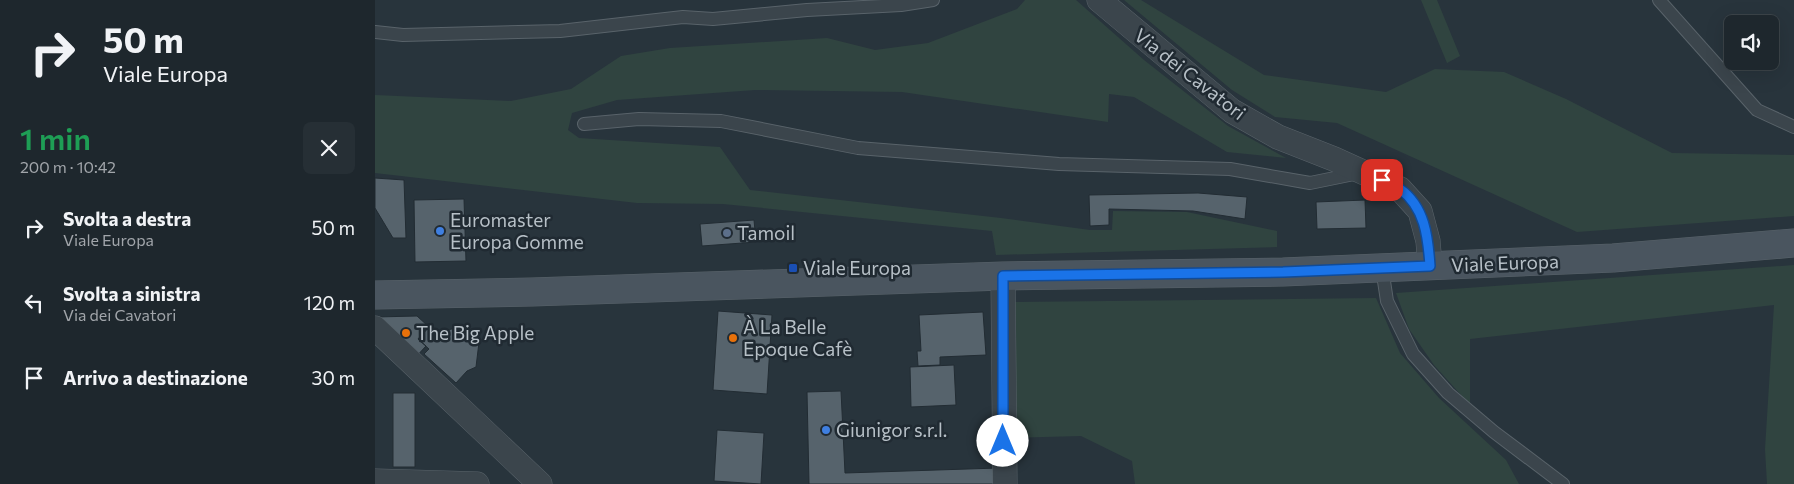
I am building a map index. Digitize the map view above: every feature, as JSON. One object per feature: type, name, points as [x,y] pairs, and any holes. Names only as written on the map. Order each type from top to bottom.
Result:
[{"type":"street","name":"Via dei Cavatori","points":[[1099,0],[1233,111],[1278,137],[1364,172],[1400,189],[1420,211],[1429,241],[1430,266]]},
{"type":"street","name":"Viale Europa","points":[[375,295],[1003,276],[1283,272],[1613,258],[1794,243]]},
{"type":"street","points":[[1003,276],[1005,484]]},
{"type":"street","points":[[375,328],[530,482]]},
{"type":"street","points":[[375,481],[477,484]]},
{"type":"lane","points":[[375,32],[403,35],[560,31],[683,17],[713,19],[807,10],[901,5],[933,0]]},
{"type":"lane","points":[[1659,0],[1757,110],[1794,127]]},
{"type":"lane","points":[[584,124],[639,119],[721,121],[858,148],[1059,164],[1230,169],[1311,183],[1364,172]]},
{"type":"lane","points":[[1383,268],[1387,301],[1413,354],[1448,393],[1494,432],[1563,484]]},
{"type":"green space","points":[[1025,0],[1076,0],[1144,60],[1228,126],[1286,158],[1227,152],[1134,97],[1109,94],[1108,122],[902,92],[755,90],[617,100],[572,113],[568,130],[579,138],[720,147],[750,190],[1001,218],[1090,230],[1112,230],[1113,211],[1187,212],[1277,231],[1277,247],[996,255],[992,231],[723,204],[637,203],[375,173],[375,95],[511,101],[571,89],[621,56],[670,48],[827,38],[875,50],[928,43],[1017,9]]},
{"type":"green space","points":[[1124,0],[1141,0],[1264,75],[1386,92],[1435,69],[1504,72],[1566,99],[1672,153],[1794,155],[1794,216],[1577,232],[1337,123],[1275,117],[1232,90]]},
{"type":"green space","points":[[1421,0],[1437,0],[1460,56],[1447,63]]},
{"type":"green space","points":[[1794,265],[1794,484],[1767,484],[1765,449],[1774,305],[1470,339],[1470,405],[1434,365],[1409,329],[1396,293]]},
{"type":"green space","points":[[1376,298],[1400,353],[1439,398],[1506,460],[1519,484],[1135,484],[1132,461],[1081,436],[1009,438],[1009,302]]},
{"type":"building","points":[[375,178],[404,180],[406,238],[393,238],[375,208]]},
{"type":"building","points":[[1198,193],[1247,197],[1245,219],[1193,211],[1109,209],[1109,225],[1090,226],[1089,195]]},
{"type":"building","name":"Euromaster Europa Gomme","points":[[464,199],[466,261],[415,262],[414,200]]},
{"type":"building","points":[[1365,200],[1366,228],[1317,229],[1316,202]]},
{"type":"building","points":[[754,220],[756,242],[702,246],[700,224]]},
{"type":"building","points":[[718,311],[772,315],[767,394],[713,390]]},
{"type":"building","points":[[983,312],[986,355],[940,357],[940,365],[918,366],[917,351],[921,351],[919,315]]},
{"type":"building","name":"The Big Apple","points":[[417,316],[429,327],[418,339],[426,346],[414,359],[375,317]]},
{"type":"building","points":[[429,327],[439,336],[451,329],[480,334],[476,367],[467,371],[456,383],[424,354],[429,349],[418,339]]},
{"type":"building","points":[[954,365],[956,405],[911,407],[910,367]]},
{"type":"building","name":"Giunigor s.r.l.","points":[[841,391],[845,473],[998,468],[999,484],[809,484],[807,392]]},
{"type":"building","points":[[393,393],[415,393],[415,467],[393,467]]},
{"type":"building","points":[[717,430],[764,433],[761,484],[714,481]]},
{"type":"place","name":"Euromaster Europa Gomme","points":[[440,231]]},
{"type":"place","name":"Tamoil","points":[[727,233]]},
{"type":"place","name":"Viale Europa","points":[[793,268]]},
{"type":"place","name":"The Big Apple","points":[[406,333]]},
{"type":"place","name":"À La Belle Epoque Cafè","points":[[733,338]]},
{"type":"place","name":"Giunigor s.r.l.","points":[[826,430]]},
{"type":"route","points":[[1003,441],[1003,276],[1283,272],[1430,266],[1429,241],[1420,211],[1400,189],[1382,180]]}]
